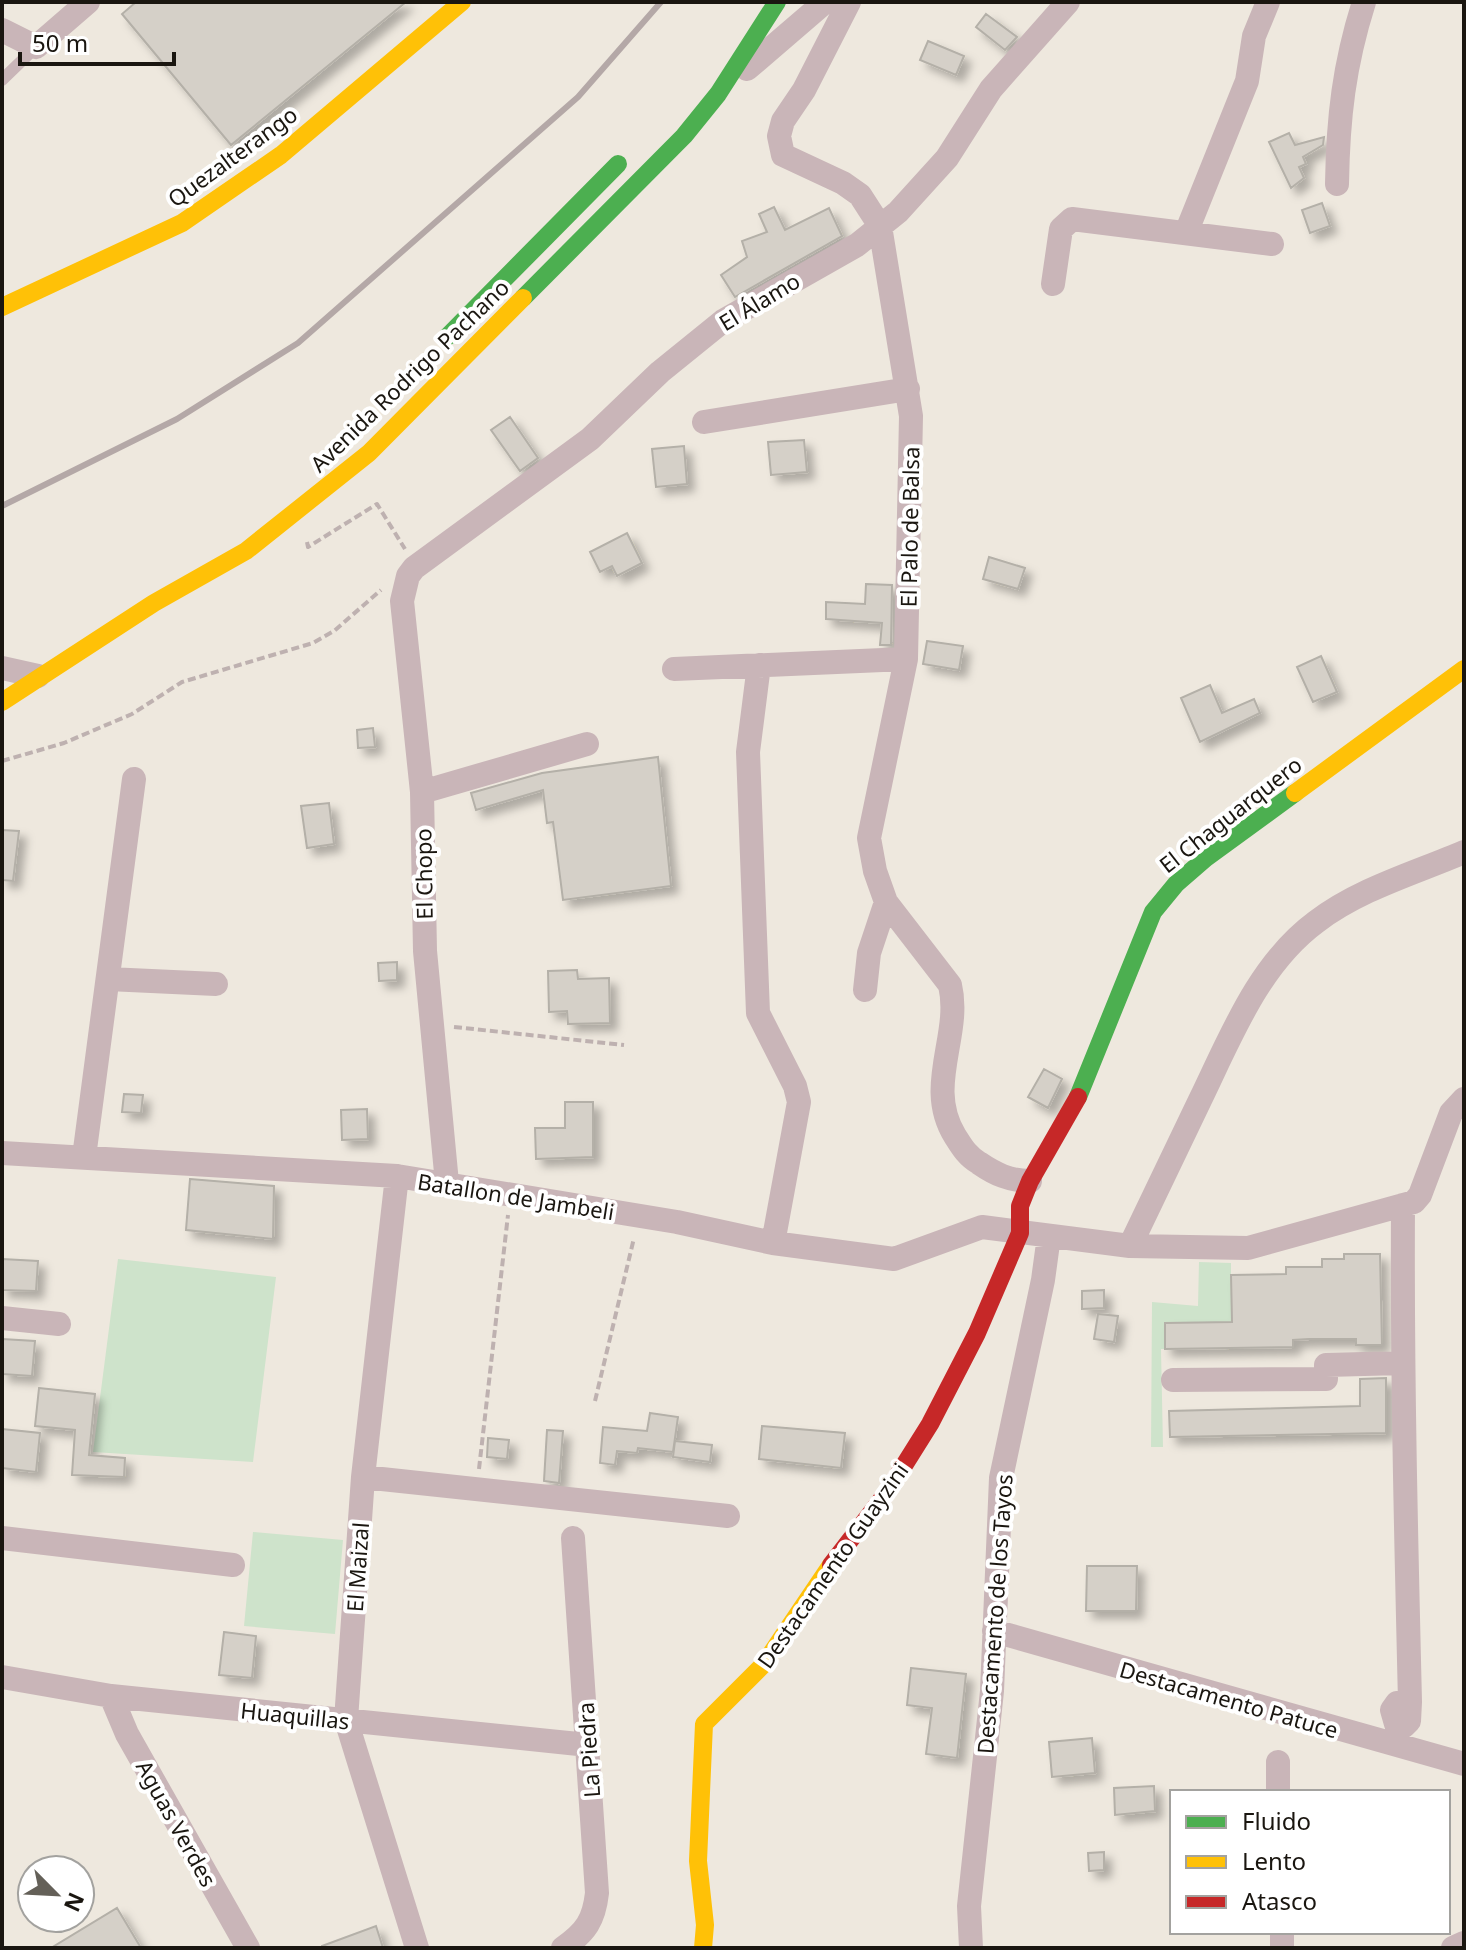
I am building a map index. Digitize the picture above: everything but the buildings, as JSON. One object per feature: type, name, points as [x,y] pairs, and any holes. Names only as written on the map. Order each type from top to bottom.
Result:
[{"type":"street","points":[[2,30],[36,47],[88,2]]},
{"type":"street","name":"Quezalterango","points":[[2,307],[182,223],[281,155],[462,2]]},
{"type":"street","points":[[733,36],[754,2]]},
{"type":"street","name":"Avenida Rodrigo Pachano","points":[[2,702],[38,664],[246,551],[369,453],[684,136],[718,94],[777,2]]},
{"type":"street","points":[[718,94],[825,2]]},
{"type":"street","name":"El Palo de Balsa","points":[[849,2],[804,90],[783,121],[779,147],[783,155],[843,183],[860,195],[880,226],[908,389],[911,416],[906,659],[869,838],[875,871],[886,902],[950,985],[953,998],[942,1063],[941,1097],[947,1123],[968,1157],[994,1173],[1030,1181]]},
{"type":"street","name":"El Álamo","points":[[414,568],[590,439],[660,372],[723,321],[857,245],[880,226],[933,176],[991,89],[1068,2]]},
{"type":"street","points":[[1186,233],[1247,81],[1254,36],[1268,2]]},
{"type":"street","points":[[1337,184],[1338,115],[1349,47],[1364,2]]},
{"type":"street","name":"Avenida Rodrigo Pachano","points":[[429,355],[633,150]]},
{"type":"street","points":[[1053,284],[1061,229],[1072,219],[1272,244]]},
{"type":"street","points":[[704,422],[908,389]]},
{"type":"street","name":"Avenida Rodrigo Pachano","points":[[90,622],[239,532],[334,456]]},
{"type":"street","name":"El Chopo","points":[[414,568],[408,576],[402,601],[422,792],[425,951],[447,1183]]},
{"type":"street","points":[[674,669],[906,659]]},
{"type":"street","points":[[5,671],[38,664]]},
{"type":"street","points":[[759,665],[748,752],[758,1013],[795,1086],[799,1102],[773,1243]]},
{"type":"street","name":"El Chaguarquero","points":[[1020,1233],[1020,1206],[1030,1181],[1076,1101],[1153,912],[1176,884],[1267,811],[1464,669]]},
{"type":"street","points":[[422,792],[587,744]]},
{"type":"street","points":[[84,1157],[134,779]]},
{"type":"street","points":[[1130,1246],[1234,1029],[1255,990],[1284,951],[1315,922],[1351,900],[1464,852]]},
{"type":"street","points":[[865,990],[869,953],[886,902]]},
{"type":"street","points":[[108,979],[216,984]]},
{"type":"street","points":[[1410,1702],[1402,1363],[1403,1205],[1418,1198],[1451,1113],[1464,1099]]},
{"type":"street","name":"Batallon de Jambeli","points":[[2,1153],[397,1176],[639,1216],[773,1243],[894,1259],[982,1227],[1130,1246],[1248,1248],[1403,1205]]},
{"type":"street","name":"El Maizal","points":[[397,1176],[363,1477],[346,1720],[417,1948]]},
{"type":"street","name":"Destacamento Guayzini","points":[[703,1948],[705,1925],[698,1861],[704,1724],[764,1664],[836,1557],[888,1491],[957,1376],[1020,1233]]},
{"type":"street","name":"Destacamento de los Tayos","points":[[971,1948],[969,1906],[992,1691],[1001,1478],[1043,1280],[1049,1236]]},
{"type":"street","points":[[2,1318],[59,1324]]},
{"type":"street","points":[[1173,1380],[1326,1379],[1326,1365],[1402,1363]]},
{"type":"street","points":[[363,1477],[728,1516]]},
{"type":"street","points":[[2,1538],[233,1565]]},
{"type":"street","name":"La Piedra","points":[[563,1948],[582,1934],[595,1916],[597,1893],[573,1538]]},
{"type":"street","name":"Destacamento Patuce","points":[[994,1631],[1464,1764]]},
{"type":"street","name":"Huaquillas","points":[[2,1677],[111,1696],[588,1745]]},
{"type":"street","name":"Aguas Verdes","points":[[111,1696],[127,1734],[248,1948]]},
{"type":"street","points":[[1278,1762],[1278,1790]]},
{"type":"street","points":[[1453,1948],[1464,1943]]},
{"type":"lane","points":[[2,80],[36,47]]},
{"type":"path","points":[[2,761],[64,743],[132,714],[182,682],[313,643],[334,631],[391,582],[414,568],[377,504],[308,547],[301,508]]},
{"type":"path","points":[[432,1025],[624,1045]]},
{"type":"path","points":[[477,1488],[510,1197]]},
{"type":"path","points":[[595,1401],[639,1216]]},
{"type":"green space","points":[[118,1259],[276,1277],[253,1462],[93,1452]]},
{"type":"green space","points":[[1199,1262],[1231,1263],[1231,1322],[1165,1324],[1165,1349],[1161,1349],[1163,1447],[1151,1447],[1152,1302],[1198,1306]]},
{"type":"green space","points":[[253,1532],[343,1540],[335,1634],[244,1626]]},
{"type":"railway","points":[[2,506],[177,419],[298,343],[578,97],[661,2]]},
{"type":"traffic: fast","points":[[523,298],[684,136],[718,94],[777,2]]},
{"type":"traffic: fast","points":[[447,337],[618,164]]},
{"type":"traffic: fast","points":[[1078,1097],[1153,912],[1176,884],[1206,858],[1295,793]]},
{"type":"traffic: slow","points":[[2,307],[182,223],[281,155],[462,2]]},
{"type":"traffic: slow","points":[[2,702],[154,603],[246,551],[369,453],[523,298]]},
{"type":"traffic: slow","points":[[1295,793],[1464,669]]},
{"type":"traffic: slow","points":[[703,1948],[705,1925],[698,1861],[704,1724],[764,1664],[831,1565]]},
{"type":"traffic: jam","points":[[831,1565],[888,1491],[930,1424],[977,1333],[1020,1233],[1020,1206],[1030,1181],[1078,1097]]}]
